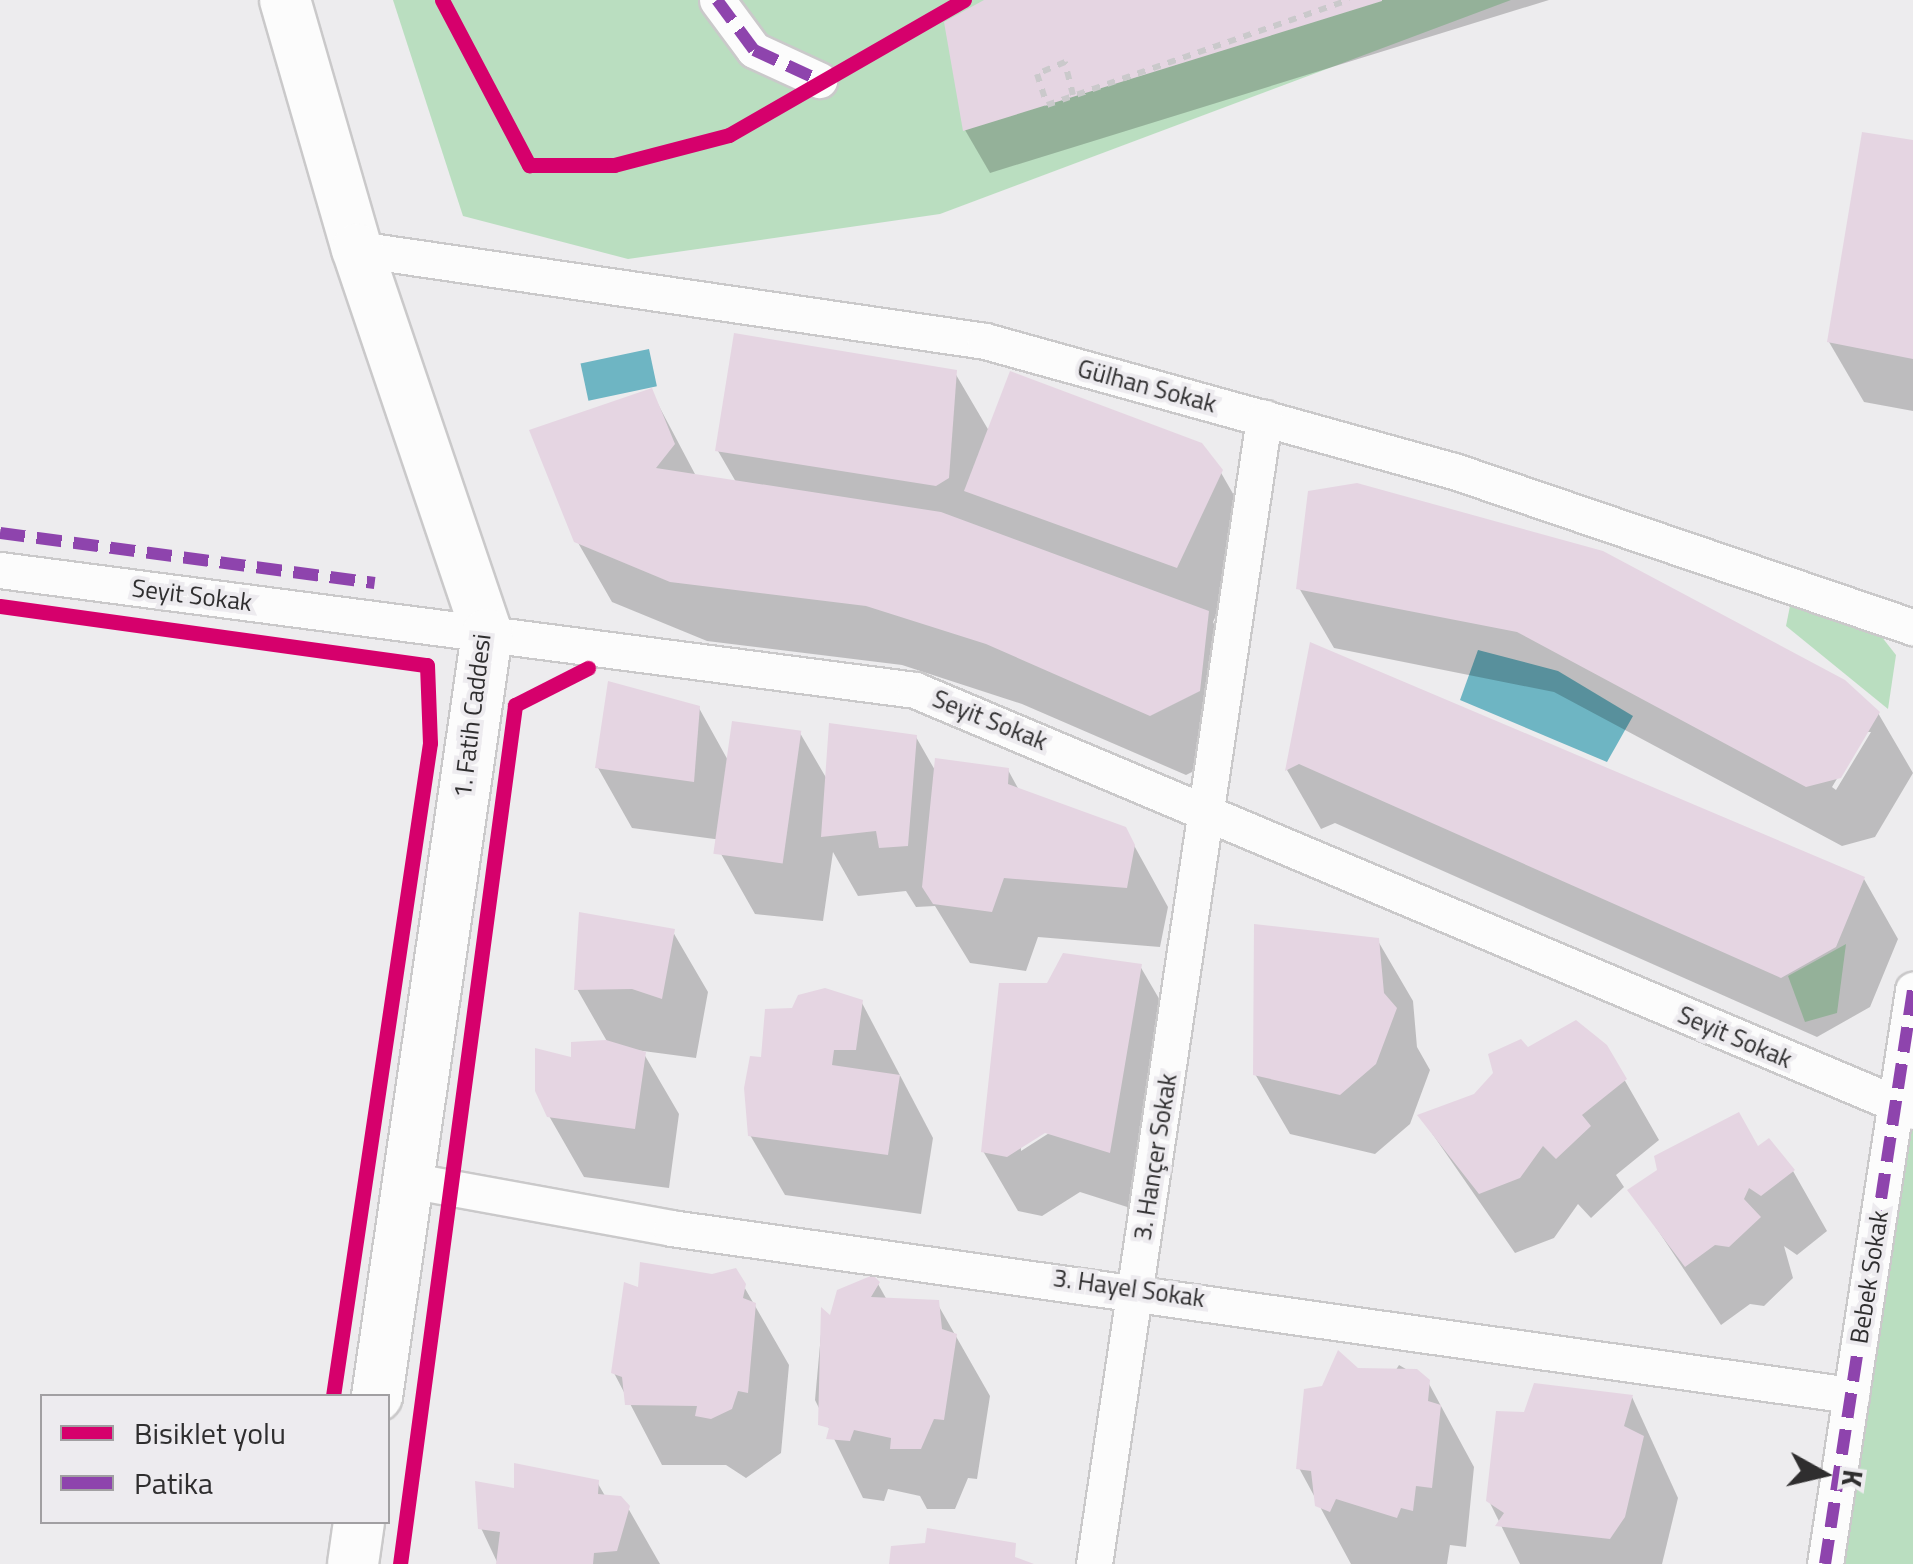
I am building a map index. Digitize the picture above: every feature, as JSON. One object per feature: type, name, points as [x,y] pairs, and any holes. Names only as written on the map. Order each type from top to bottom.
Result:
[{"type":"street","name":"1. Fatih Caddesi","points":[[286,0],[357,249],[487,634],[377,1394]]},
{"type":"street","points":[[717,0],[754,50],[819,80]]},
{"type":"street","name":"Gülhan Sokak","points":[[357,249],[985,342],[1454,470],[1913,627]]},
{"type":"street","name":"3. Hançer Sokak","points":[[1094,1564],[1264,418]]},
{"type":"street","name":"Seyit Sokak","points":[[0,570],[915,690],[1208,810],[1904,1109]]},
{"type":"street","name":"Bebek Sokak","points":[[1825,1564],[1851,1396],[1904,1109],[1913,990]]},
{"type":"street","name":"3. Hayel Sokak","points":[[408,1180],[671,1228],[1134,1288],[1851,1396]]},
{"type":"street","points":[[352,1564],[359,1524]]},
{"type":"path","points":[[1073,96],[1064,62],[1037,74],[1047,104],[1073,96],[1349,0]]},
{"type":"green space","points":[[393,0],[1511,0],[940,214],[628,259],[463,216]]},
{"type":"green space","points":[[1792,596],[1870,622],[1896,655],[1888,709],[1786,626]]},
{"type":"green space","points":[[1846,944],[1837,1013],[1805,1022],[1788,976]]},
{"type":"green space","points":[[1913,1058],[1913,1564],[1827,1564]]},
{"type":"water","points":[[649,349],[657,386],[588,401],[581,364]]},
{"type":"water","points":[[1478,650],[1558,671],[1633,716],[1607,762],[1460,700]]},
{"type":"building","points":[[984,0],[1382,1],[963,131],[944,22]]},
{"type":"building","points":[[1862,132],[1913,140],[1913,359],[1827,342]]},
{"type":"building","points":[[734,333],[957,370],[949,478],[936,486],[715,451]]},
{"type":"building","points":[[1010,371],[1202,443],[1223,470],[1177,568],[964,491]]},
{"type":"building","points":[[652,388],[675,444],[656,468],[941,512],[1209,611],[1200,691],[1150,716],[986,644],[866,606],[670,582],[574,542],[529,430]]},
{"type":"building","points":[[1357,483],[1603,551],[1845,680],[1880,712],[1841,778],[1806,787],[1517,632],[1296,589],[1308,491]]},
{"type":"building","points":[[1310,642],[1865,877],[1836,947],[1781,978],[1299,764],[1285,771]]},
{"type":"building","points":[[608,681],[700,706],[694,782],[595,768]]},
{"type":"building","points":[[732,721],[801,731],[783,863],[713,854]]},
{"type":"building","points":[[829,723],[917,735],[908,846],[879,848],[876,831],[821,837]]},
{"type":"building","points":[[935,758],[1009,768],[1008,784],[1126,827],[1135,845],[1127,888],[1004,878],[992,912],[933,904],[922,887]]},
{"type":"building","points":[[579,912],[675,929],[662,999],[632,989],[574,990]]},
{"type":"building","points":[[1254,924],[1379,938],[1384,993],[1397,1008],[1376,1064],[1340,1095],[1253,1075]]},
{"type":"building","points":[[1063,953],[1142,964],[1110,1153],[1045,1133],[1007,1157],[981,1152],[999,983],[1047,983]]},
{"type":"building","points":[[825,988],[863,1000],[856,1050],[834,1050],[832,1065],[900,1075],[888,1155],[748,1136],[744,1088],[750,1056],[761,1057],[765,1009],[792,1008],[798,995]]},
{"type":"building","points":[[1576,1020],[1607,1045],[1627,1079],[1582,1115],[1591,1126],[1556,1159],[1543,1146],[1520,1178],[1479,1194],[1417,1115],[1474,1094],[1493,1073],[1488,1054],[1521,1039],[1528,1047]]},
{"type":"building","points":[[606,1040],[646,1052],[635,1129],[547,1117],[535,1091],[535,1048],[571,1057],[571,1042]]},
{"type":"building","points":[[1739,1112],[1758,1146],[1769,1138],[1795,1170],[1761,1196],[1749,1188],[1744,1199],[1761,1217],[1729,1247],[1715,1245],[1685,1267],[1627,1190],[1657,1170],[1654,1156]]},
{"type":"building","points":[[640,1262],[712,1274],[736,1268],[746,1284],[743,1298],[756,1303],[748,1393],[738,1391],[732,1409],[711,1419],[695,1416],[697,1406],[625,1405],[622,1377],[611,1373],[624,1282],[638,1287]]},
{"type":"building","points":[[873,1275],[880,1282],[871,1297],[939,1300],[942,1329],[957,1334],[944,1420],[934,1419],[921,1449],[890,1449],[891,1438],[854,1430],[850,1441],[826,1439],[829,1428],[818,1425],[821,1307],[830,1315],[837,1290]]},
{"type":"building","points":[[1338,1350],[1358,1368],[1417,1369],[1430,1380],[1428,1401],[1441,1405],[1432,1488],[1416,1486],[1413,1511],[1401,1508],[1397,1518],[1336,1499],[1330,1512],[1315,1506],[1311,1471],[1296,1469],[1304,1389],[1322,1386]]},
{"type":"building","points":[[1534,1383],[1633,1395],[1624,1426],[1644,1436],[1625,1517],[1610,1539],[1495,1526],[1504,1513],[1486,1501],[1496,1411],[1524,1412]]},
{"type":"building","points":[[514,1463],[599,1480],[598,1494],[621,1496],[630,1506],[617,1551],[594,1553],[593,1564],[496,1564],[500,1532],[478,1529],[475,1481],[514,1488]]},
{"type":"building","points":[[927,1528],[1016,1543],[1015,1557],[1034,1564],[889,1564],[891,1546],[925,1543]]},
{"type":"marked path","points":[[717,0],[754,50],[819,80]]},
{"type":"marked path","points":[[0,533],[375,583]]},
{"type":"marked path","points":[[1825,1564],[1913,990]]},
{"type":"cycle path","points":[[442,0],[529,165],[614,165],[729,135],[964,0]]},
{"type":"cycle path","points":[[0,606],[427,665],[430,743],[333,1394]]},
{"type":"cycle path","points":[[400,1564],[515,705],[588,668]]}]
